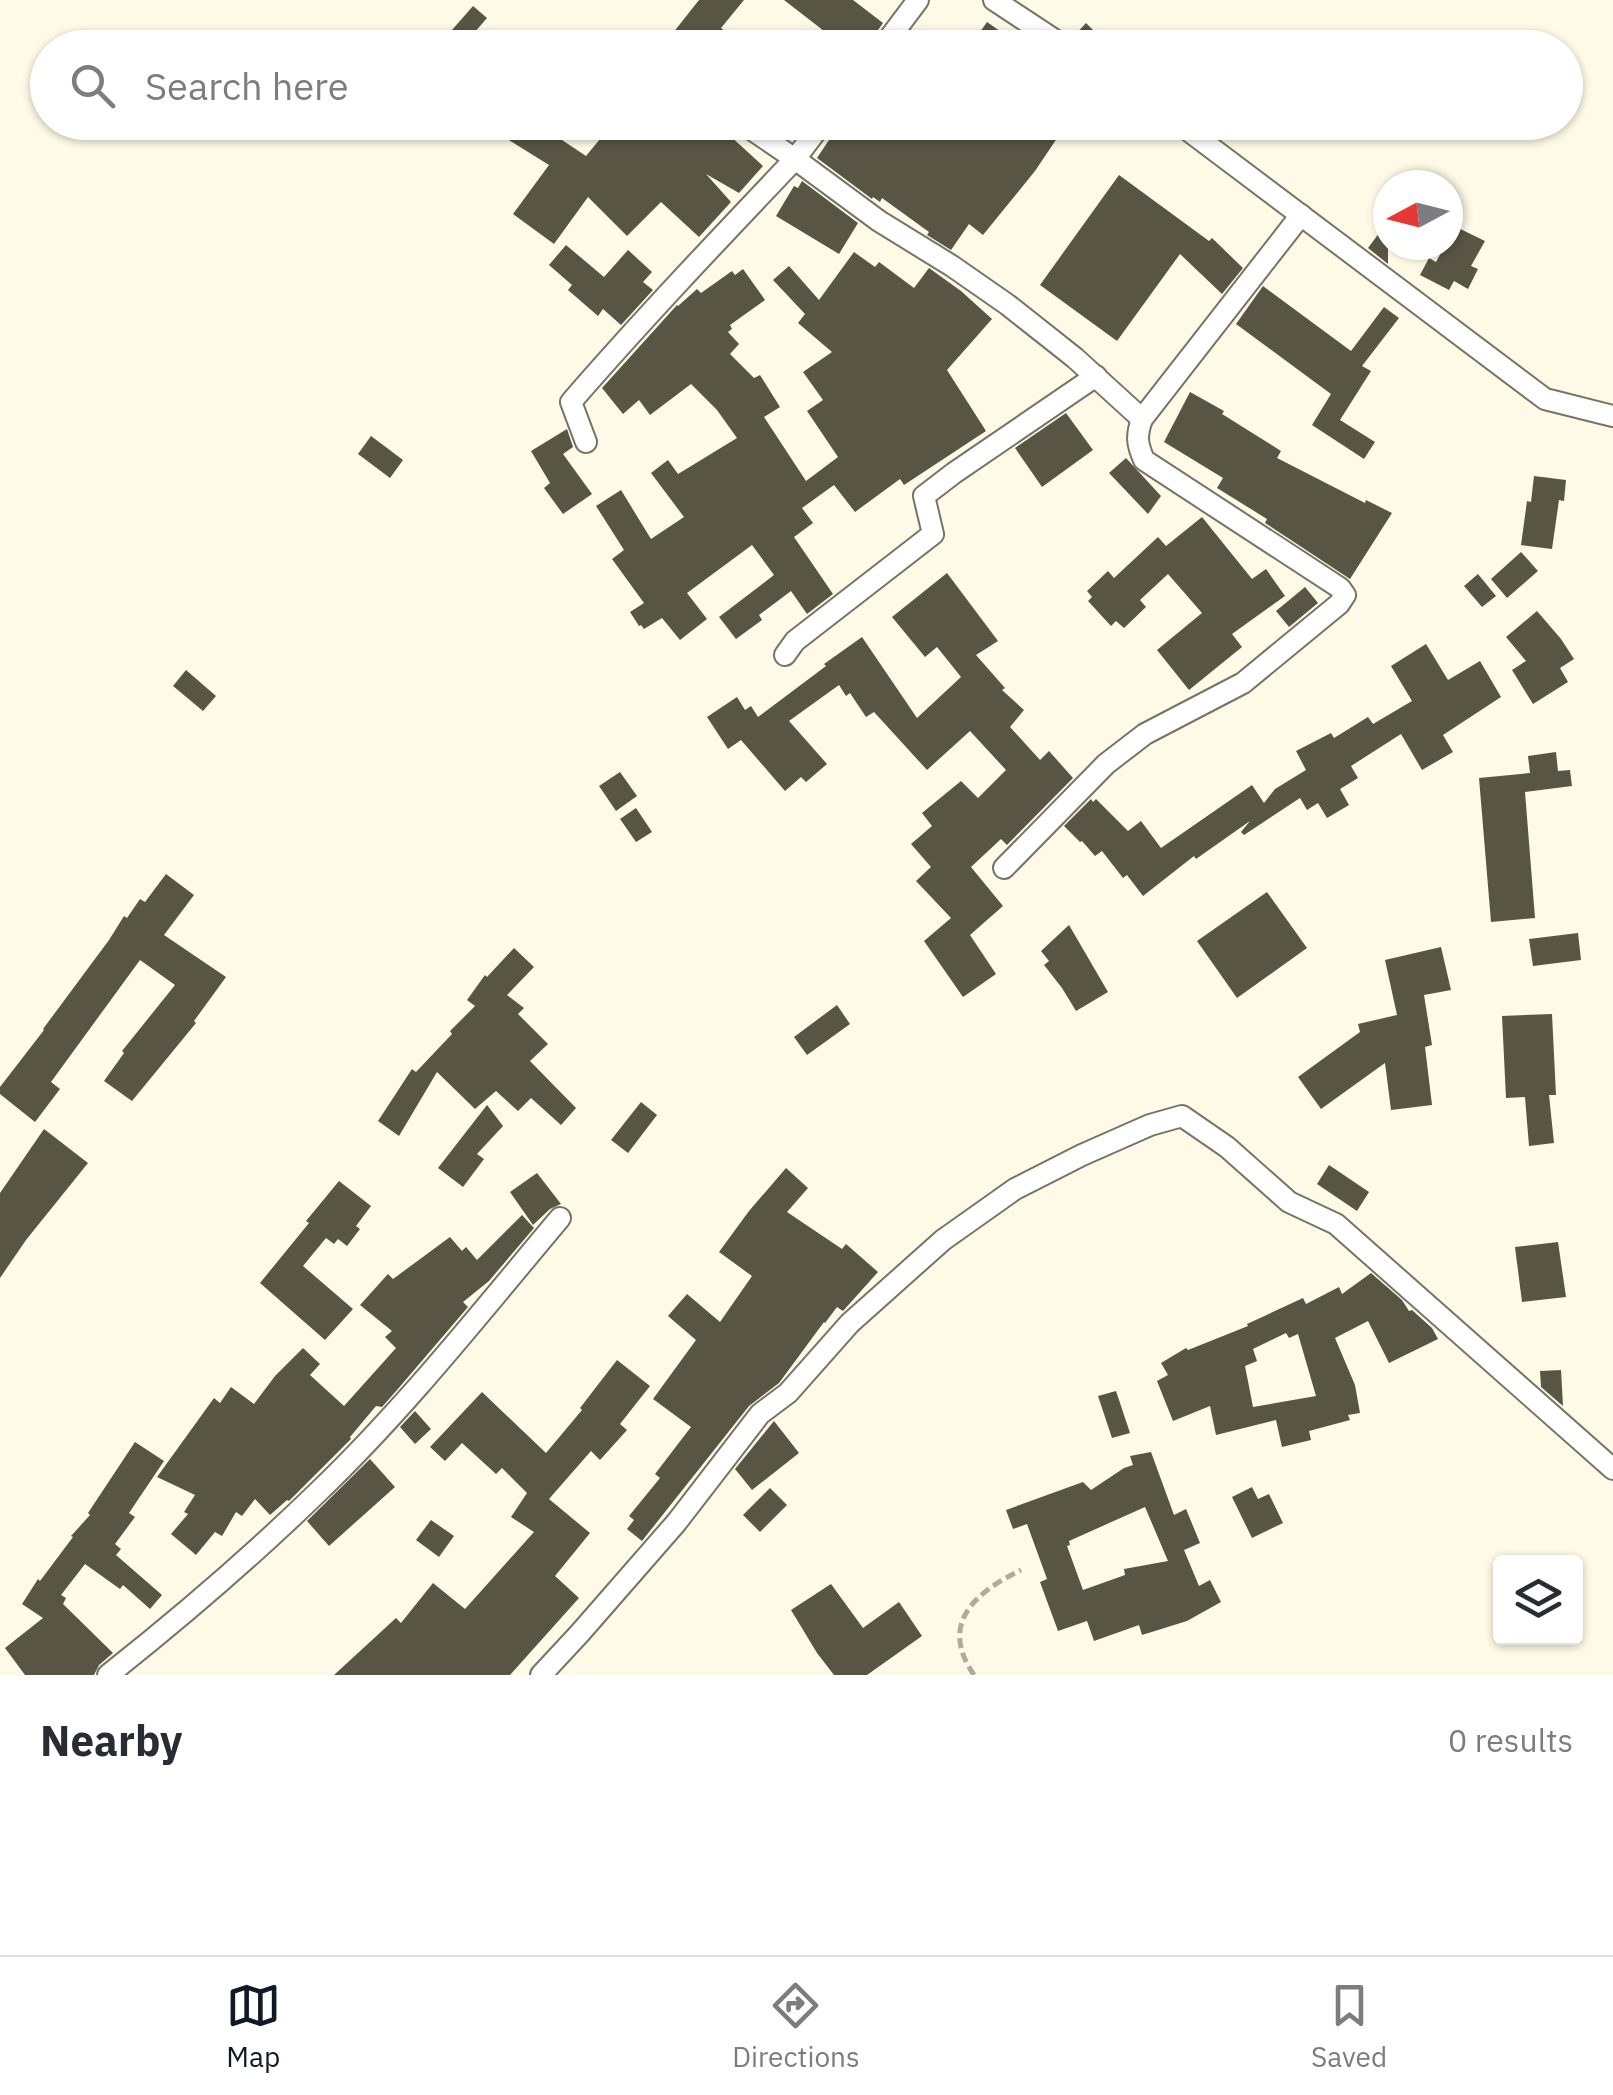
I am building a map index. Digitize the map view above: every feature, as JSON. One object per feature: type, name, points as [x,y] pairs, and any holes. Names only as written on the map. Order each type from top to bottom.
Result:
[{"type":"street","points":[[896,30],[918,0]]},
{"type":"street","points":[[994,0],[1040,30]]},
{"type":"street","points":[[767,140],[879,221],[1008,306],[1096,376],[1142,419]]},
{"type":"street","points":[[586,442],[571,402],[809,140]]},
{"type":"street","points":[[1202,140],[1545,399],[1613,416]]},
{"type":"street","points":[[1004,868],[1106,764],[1145,734],[1244,683],[1340,604],[1345,595],[1340,588],[1144,460],[1138,444],[1142,419],[1301,215]]},
{"type":"street","points":[[785,655],[796,641],[933,534],[924,496],[1096,376]]},
{"type":"street","points":[[540,1675],[676,1522],[760,1414],[788,1393],[850,1322],[943,1240],[1015,1189],[1150,1125],[1182,1116],[1228,1147],[1290,1202],[1336,1224],[1613,1469]]},
{"type":"street","points":[[108,1675],[188,1611],[318,1493],[429,1374],[560,1218]]},
{"type":"path","points":[[974,1675],[960,1642],[960,1624],[966,1610],[998,1582],[1021,1570]]},
{"type":"building","points":[[699,0],[744,0],[721,28],[723,30],[675,30]]},
{"type":"building","points":[[784,0],[853,0],[883,23],[878,30],[823,30]]},
{"type":"building","points":[[473,6],[487,18],[477,30],[452,30]]},
{"type":"building","points":[[987,22],[998,30],[981,30]]},
{"type":"building","points":[[509,140],[562,140],[586,156],[599,140],[735,140],[763,166],[739,193],[706,174],[731,202],[699,237],[661,202],[627,236],[588,197],[554,244],[513,214],[549,165]]},
{"type":"building","points":[[829,140],[1056,140],[983,235],[969,224],[951,250],[882,198],[880,202],[872,199],[817,158]]},
{"type":"building","points":[[1119,175],[1209,241],[1212,238],[1243,268],[1222,294],[1180,254],[1117,341],[1040,285]]},
{"type":"building","points":[[802,181],[858,223],[839,254],[776,216],[794,186],[798,188]]},
{"type":"building","points":[[1463,230],[1485,241],[1471,266],[1478,269],[1468,289],[1454,281],[1449,290],[1420,275],[1428,260],[1463,260]]},
{"type":"building","points":[[566,245],[604,277],[628,250],[652,272],[643,282],[653,290],[621,325],[603,309],[598,316],[568,290],[572,285],[549,265]]},
{"type":"building","points":[[854,252],[875,267],[879,262],[914,288],[929,268],[992,319],[947,370],[986,431],[904,485],[900,479],[855,512],[834,485],[802,508],[813,523],[794,537],[833,594],[807,614],[791,591],[736,639],[719,617],[774,575],[752,545],[687,593],[707,619],[680,640],[662,618],[644,629],[630,612],[644,603],[612,559],[624,550],[596,506],[621,490],[651,539],[684,517],[651,473],[668,460],[678,474],[737,438],[691,384],[650,415],[639,400],[623,414],[602,388],[677,305],[697,289],[701,293],[732,271],[735,275],[743,269],[765,300],[730,325],[732,329],[728,332],[739,344],[730,354],[754,378],[760,375],[780,407],[764,417],[806,481],[838,457],[807,411],[823,400],[803,372],[832,352],[798,323],[805,314],[773,280],[789,266],[819,300]]},
{"type":"building","points":[[1263,286],[1351,351],[1384,307],[1399,318],[1362,366],[1371,371],[1340,420],[1375,442],[1364,459],[1312,425],[1331,394],[1236,324]]},
{"type":"building","points":[[1190,392],[1281,451],[1277,458],[1392,513],[1350,579],[1217,488],[1223,478],[1164,442]]},
{"type":"building","points":[[1066,413],[1093,450],[1042,487],[1015,448]]},
{"type":"building","points":[[567,429],[573,447],[563,454],[592,494],[563,514],[544,488],[550,483],[531,451]]},
{"type":"building","points":[[371,436],[403,460],[390,478],[358,454]]},
{"type":"building","points":[[1126,458],[1161,496],[1148,514],[1109,473]]},
{"type":"building","points":[[1534,476],[1566,480],[1552,549],[1521,545]]},
{"type":"building","points":[[1202,517],[1252,579],[1266,569],[1285,596],[1232,634],[1242,647],[1189,690],[1157,650],[1202,613],[1168,574],[1140,600],[1146,607],[1124,628],[1116,621],[1111,626],[1088,601],[1092,597],[1087,591],[1108,571],[1114,578],[1158,537],[1166,546]]},
{"type":"building","points":[[1521,552],[1538,571],[1507,598],[1491,579]]},
{"type":"building","points":[[947,573],[998,641],[976,655],[1005,688],[1002,690],[1024,710],[1010,727],[1040,760],[1049,751],[1073,778],[1007,845],[1001,839],[971,867],[1003,906],[970,935],[996,974],[963,997],[924,941],[951,918],[916,881],[931,867],[911,844],[932,826],[922,813],[961,781],[978,798],[1006,770],[970,731],[927,770],[874,712],[866,717],[850,693],[846,696],[839,685],[789,721],[827,764],[806,782],[801,777],[785,791],[741,740],[728,749],[707,717],[737,697],[745,710],[751,706],[758,717],[862,637],[917,718],[961,677],[937,647],[925,657],[892,617]]},
{"type":"building","points":[[1478,574],[1496,596],[1482,607],[1464,586]]},
{"type":"building","points":[[1305,587],[1318,603],[1289,627],[1276,611]]},
{"type":"building","points":[[1537,611],[1574,659],[1560,668],[1568,682],[1533,704],[1512,670],[1526,661],[1506,637]]},
{"type":"building","points":[[1426,644],[1448,680],[1480,661],[1501,697],[1443,735],[1453,752],[1422,770],[1401,734],[1351,766],[1358,778],[1340,789],[1349,805],[1327,818],[1318,803],[1307,810],[1300,798],[1244,835],[1241,832],[1250,821],[1196,859],[1194,856],[1143,896],[1102,851],[1095,856],[1064,826],[1091,799],[1096,799],[1128,831],[1141,821],[1161,848],[1252,785],[1264,803],[1275,789],[1306,770],[1296,751],[1331,733],[1334,738],[1368,717],[1373,724],[1412,701],[1391,666]]},
{"type":"building","points":[[186,670],[216,696],[203,711],[173,686]]},
{"type":"building","points":[[1556,752],[1558,771],[1570,770],[1572,786],[1525,792],[1535,918],[1491,922],[1479,778],[1530,773],[1528,756]]},
{"type":"building","points":[[620,772],[637,796],[616,811],[599,786]]},
{"type":"building","points":[[636,808],[652,832],[636,842],[620,819]]},
{"type":"building","points":[[166,874],[194,895],[164,935],[226,977],[196,1023],[132,1101],[104,1081],[122,1051],[175,985],[140,960],[51,1082],[60,1089],[35,1122],[0,1094],[0,1087],[124,916],[127,918],[140,899],[145,902]]},
{"type":"building","points":[[1267,892],[1307,948],[1237,998],[1197,941]]},
{"type":"building","points":[[1069,925],[1108,992],[1076,1011],[1044,965],[1049,961],[1041,951]]},
{"type":"building","points":[[1578,933],[1581,960],[1533,966],[1529,939]]},
{"type":"building","points":[[1441,947],[1451,990],[1424,995],[1432,1045],[1425,1047],[1432,1105],[1391,1110],[1385,1063],[1321,1109],[1298,1077],[1360,1032],[1358,1024],[1397,1015],[1385,960]]},
{"type":"building","points":[[514,948],[534,967],[507,995],[524,1008],[518,1014],[548,1044],[530,1061],[576,1108],[561,1125],[531,1098],[518,1111],[496,1091],[475,1109],[437,1072],[399,1136],[378,1121],[412,1069],[416,1072],[475,1006],[467,1000],[485,975]]},
{"type":"building","points":[[837,1005],[850,1024],[807,1055],[794,1037]]},
{"type":"building","points":[[1552,1014],[1556,1095],[1549,1095],[1554,1143],[1529,1146],[1525,1097],[1506,1098],[1502,1016]]},
{"type":"building","points":[[641,1102],[657,1115],[628,1153],[611,1140]]},
{"type":"building","points":[[487,1105],[503,1126],[477,1154],[484,1159],[463,1187],[438,1168]]},
{"type":"building","points":[[44,1129],[88,1163],[0,1278],[0,1193]]},
{"type":"building","points":[[1329,1165],[1369,1192],[1357,1211],[1317,1184]]},
{"type":"building","points":[[786,1168],[808,1188],[787,1212],[842,1249],[846,1244],[878,1272],[843,1311],[837,1307],[779,1383],[749,1406],[642,1541],[627,1529],[634,1520],[629,1516],[660,1478],[655,1474],[691,1427],[653,1399],[696,1340],[668,1316],[687,1294],[720,1322],[752,1276],[719,1252]]},
{"type":"building","points":[[537,1173],[561,1204],[533,1225],[510,1192]]},
{"type":"building","points":[[339,1181],[371,1206],[347,1246],[338,1239],[334,1244],[326,1238],[303,1266],[353,1309],[325,1340],[260,1283]]},
{"type":"building","points":[[522,1215],[534,1228],[489,1281],[463,1302],[468,1307],[382,1407],[376,1406],[351,1439],[289,1501],[270,1515],[255,1499],[242,1516],[236,1512],[222,1536],[215,1532],[196,1555],[171,1534],[188,1514],[184,1512],[195,1495],[157,1477],[214,1398],[220,1403],[231,1387],[254,1404],[303,1348],[320,1364],[310,1375],[344,1406],[396,1348],[385,1337],[392,1331],[360,1305],[388,1274],[393,1279],[450,1237],[477,1260]]},
{"type":"building","points":[[1558,1242],[1566,1297],[1522,1302],[1515,1247]]},
{"type":"building","points":[[1371,1273],[1432,1328],[1438,1339],[1389,1363],[1368,1321],[1335,1338],[1355,1385],[1360,1413],[1348,1415],[1350,1420],[1309,1431],[1311,1440],[1282,1447],[1276,1420],[1216,1435],[1210,1406],[1173,1421],[1157,1381],[1168,1375],[1161,1363],[1186,1348],[1248,1326],[1303,1298],[1306,1304],[1339,1287],[1342,1294]],"holes":[[[1286,1333],[1289,1338],[1298,1334],[1316,1396],[1253,1407],[1245,1366],[1257,1361],[1253,1349]]]},
{"type":"building","points":[[617,1360],[650,1386],[620,1424],[627,1430],[600,1460],[591,1451],[549,1499],[590,1533],[555,1576],[579,1598],[510,1675],[334,1675],[396,1618],[401,1623],[433,1583],[465,1609],[534,1532],[511,1517],[527,1493],[502,1468],[496,1474],[462,1443],[445,1461],[430,1447],[482,1392],[546,1453]]},
{"type":"building","points":[[1561,1370],[1563,1406],[1541,1387],[1540,1371]]},
{"type":"building","points":[[1116,1391],[1130,1433],[1112,1438],[1098,1396]]},
{"type":"building","points":[[415,1411],[431,1429],[415,1444],[400,1427]]},
{"type":"building","points":[[774,1421],[799,1453],[752,1490],[735,1469]]},
{"type":"building","points":[[135,1442],[164,1461],[129,1513],[135,1517],[115,1544],[121,1549],[116,1555],[162,1595],[150,1609],[123,1585],[120,1589],[85,1564],[61,1595],[66,1598],[63,1604],[113,1653],[94,1675],[25,1675],[5,1648],[43,1618],[22,1604],[90,1515]]},
{"type":"building","points":[[1151,1452],[1174,1515],[1186,1509],[1200,1543],[1184,1550],[1199,1586],[1210,1580],[1221,1602],[1187,1621],[1142,1635],[1139,1625],[1094,1641],[1087,1621],[1058,1631],[1040,1582],[1047,1579],[1027,1524],[1013,1529],[1006,1510],[1083,1482],[1091,1490],[1133,1465],[1130,1456]],"holes":[[[1145,1507],[1168,1561],[1124,1569],[1125,1575],[1083,1590],[1067,1546],[1069,1541]]]},
{"type":"building","points":[[370,1459],[395,1487],[329,1546],[307,1521]]},
{"type":"building","points":[[1252,1487],[1258,1499],[1269,1494],[1283,1523],[1252,1538],[1232,1497]]},
{"type":"building","points":[[770,1488],[787,1505],[760,1532],[743,1515]]},
{"type":"building","points":[[431,1520],[454,1536],[439,1557],[416,1540]]},
{"type":"building","points":[[831,1584],[863,1628],[899,1602],[922,1636],[867,1675],[834,1675],[791,1610]]}]
